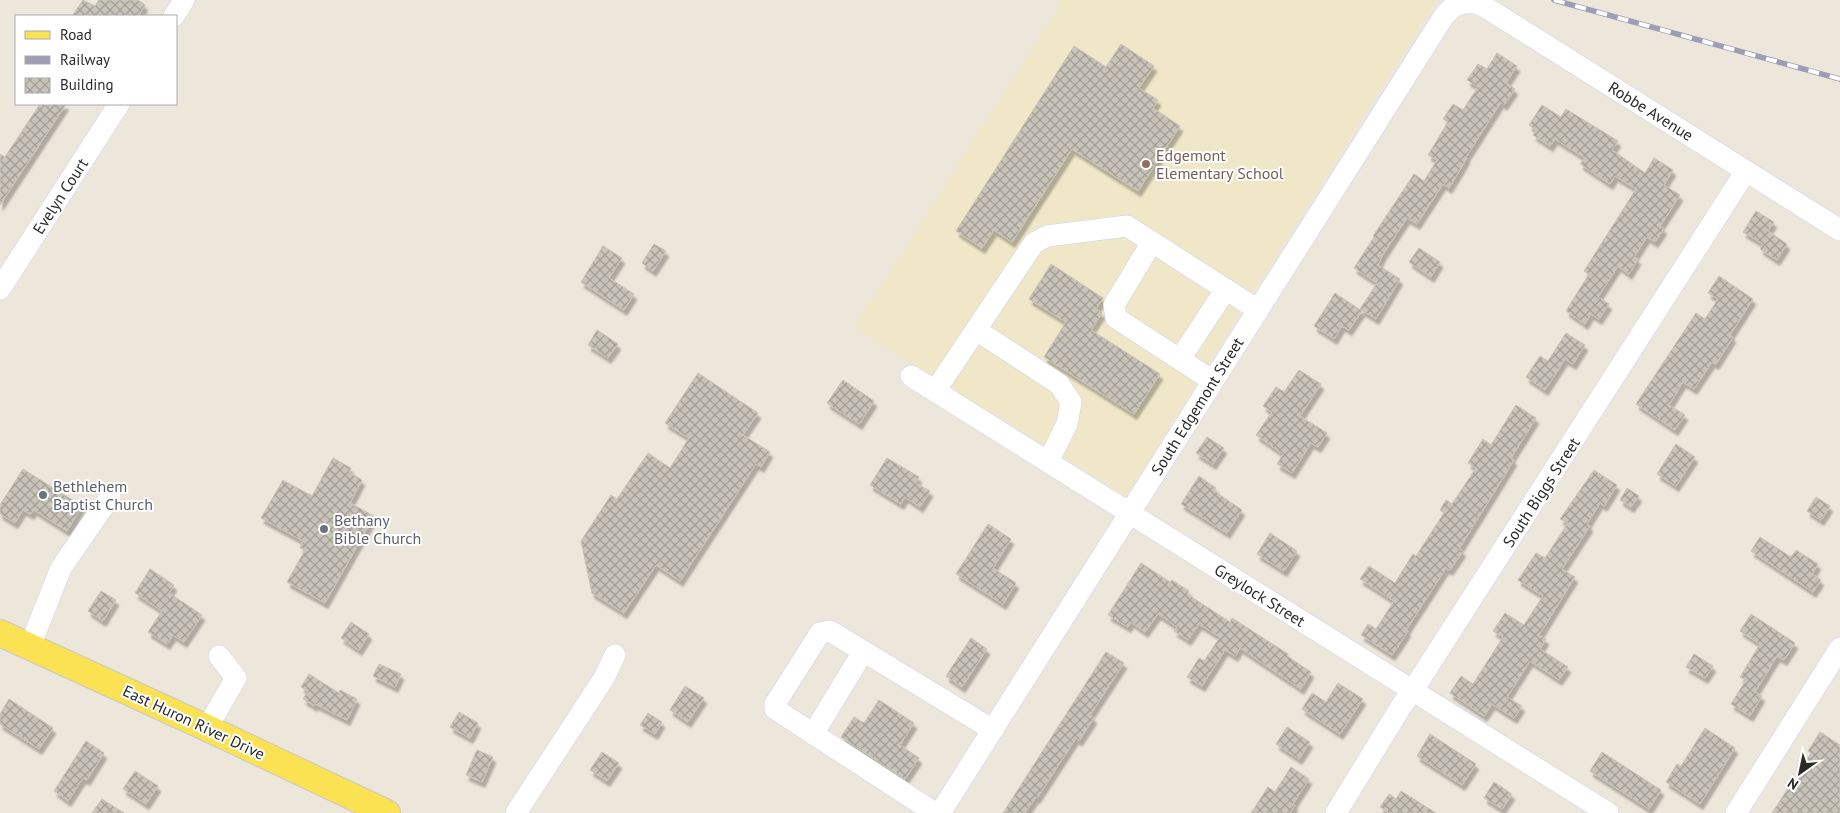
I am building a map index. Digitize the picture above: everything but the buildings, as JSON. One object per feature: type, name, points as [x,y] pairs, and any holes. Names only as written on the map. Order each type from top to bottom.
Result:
[{"type":"main road","name":"East Huron River Drive","points":[[0,633],[386,813]]},
{"type":"street","points":[[175,15],[184,0]]},
{"type":"street","name":"Robbe Avenue","points":[[1459,4],[1469,2],[1482,5],[1840,230]]},
{"type":"street","name":"South Edgemont Street","points":[[940,813],[1444,16],[1448,10],[1459,4]]},
{"type":"street","name":"Evelyn Court","points":[[0,289],[118,105]]},
{"type":"street","name":"South Biggs Street","points":[[1336,813],[1402,705],[1746,171]]},
{"type":"street","points":[[935,391],[1034,243],[1047,236],[1127,226],[1258,310]]},
{"type":"street","points":[[1152,242],[1114,305],[1116,318],[1213,381]]},
{"type":"street","points":[[1180,359],[1226,289]]},
{"type":"street","points":[[976,330],[1059,384],[1071,402],[1067,424],[1048,462]]},
{"type":"street","name":"Greylock Street","points":[[911,376],[1608,813]]},
{"type":"street","points":[[30,646],[61,568],[110,497]]},
{"type":"street","points":[[935,813],[775,709],[775,704],[820,633],[830,631],[993,730]]},
{"type":"street","points":[[1736,813],[1840,648]]},
{"type":"street","points":[[812,734],[863,652]]},
{"type":"street","points":[[516,813],[604,678],[615,655]]},
{"type":"street","points":[[207,728],[236,678],[219,656]]},
{"type":"shaded area","name":"Edgemont Elementary School","points":[[1063,0],[1436,0],[1126,496],[854,328]]},
{"type":"railway","points":[[1554,0],[1840,79]]},
{"type":"place","name":"Edgemont Elementary School","points":[[1146,164]]},
{"type":"place","name":"Bethlehem Baptist Church","points":[[43,495]]},
{"type":"place","name":"Bethany Bible Church","points":[[324,529]]}]
